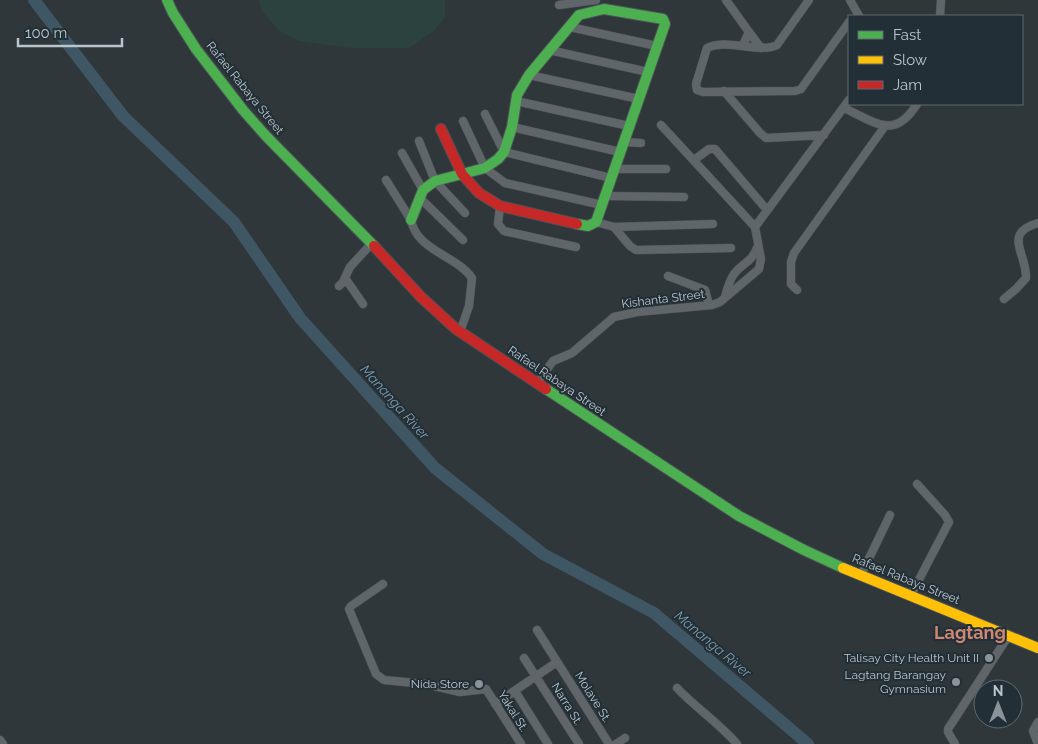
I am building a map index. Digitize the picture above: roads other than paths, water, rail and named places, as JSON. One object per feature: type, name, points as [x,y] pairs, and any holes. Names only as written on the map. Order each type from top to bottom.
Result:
[{"type":"main road","name":"Rafael Rabaya Street","points":[[167,0],[196,49],[243,110],[266,136],[372,243],[421,298],[460,332],[739,516],[804,551],[1038,648]]},
{"type":"main road","points":[[411,220],[421,193],[436,181],[462,174],[485,168],[504,152],[512,127],[517,95],[529,75],[579,15],[604,9],[663,19],[665,24],[658,46],[604,200],[596,222],[588,226],[500,206],[480,193],[462,174],[441,129]]},
{"type":"street","points":[[559,5],[596,0]]},
{"type":"street","points":[[726,0],[761,48]]},
{"type":"street","points":[[810,0],[777,46],[761,48],[743,45],[712,46],[706,48],[696,84],[697,90],[703,92],[795,91],[801,88],[848,23]]},
{"type":"street","points":[[850,0],[856,15]]},
{"type":"street","points":[[940,15],[942,0]]},
{"type":"street","points":[[570,27],[658,46]]},
{"type":"street","points":[[743,45],[749,32]]},
{"type":"street","points":[[549,50],[648,72]]},
{"type":"street","points":[[529,75],[639,99]]},
{"type":"street","points":[[724,91],[767,141],[824,135]]},
{"type":"street","points":[[516,101],[630,126]]},
{"type":"street","points":[[755,227],[848,102]]},
{"type":"street","points":[[844,108],[885,126],[900,124],[916,105]]},
{"type":"street","points":[[485,114],[504,152],[613,173],[666,169]]},
{"type":"street","points":[[463,121],[485,168],[505,184],[604,200],[684,196]]},
{"type":"street","points":[[661,125],[755,227],[761,259],[759,269],[746,281],[737,270]]},
{"type":"street","points":[[797,290],[791,284],[791,262],[794,253],[885,126]]},
{"type":"street","points":[[512,127],[622,147],[641,142]]},
{"type":"street","points":[[419,141],[436,181],[465,213]]},
{"type":"street","points":[[694,160],[709,148],[714,149],[767,210]]},
{"type":"street","points":[[402,153],[421,193],[464,240]]},
{"type":"street","points":[[386,180],[411,220],[412,228],[417,235],[432,248],[468,272],[472,278],[469,306],[460,332]]},
{"type":"street","points":[[500,206],[498,224],[504,231],[576,247]]},
{"type":"street","points":[[596,222],[614,228],[713,224]]},
{"type":"street","points":[[1004,299],[1026,278],[1026,270],[1018,241],[1019,235],[1029,225],[1038,223]]},
{"type":"street","points":[[614,228],[636,250],[731,248]]},
{"type":"street","points":[[339,286],[350,267],[372,243]]},
{"type":"street","points":[[725,297],[729,282],[737,270],[751,260],[758,246]]},
{"type":"street","points":[[668,276],[705,290],[710,305]]},
{"type":"street","points":[[345,278],[362,304]]},
{"type":"street","name":"Kishanta Street","points":[[537,383],[554,361],[572,354],[614,317],[637,312],[710,305],[720,302],[746,281]]},
{"type":"street","points":[[910,595],[949,522],[946,515],[917,484]]},
{"type":"street","points":[[861,574],[890,515]]},
{"type":"street","name":"Yakal St.","points":[[383,584],[350,606],[349,609],[376,674],[384,680],[426,684],[460,692],[486,689],[521,744]]},
{"type":"street","name":"Molave St.","points":[[537,630],[609,744]]},
{"type":"street","points":[[955,744],[948,729],[1009,635]]},
{"type":"street","name":"Narra St.","points":[[524,658],[579,744]]},
{"type":"street","points":[[496,704],[557,662]]},
{"type":"street","points":[[678,688],[686,698],[717,723],[736,744]]},
{"type":"street","points":[[515,690],[548,744]]},
{"type":"street","points":[[1038,722],[1033,730],[1038,744]]},
{"type":"street","points":[[616,744],[626,738]]},
{"type":"street","points":[[0,740],[4,744]]},
{"type":"waterway","name":"Mananga River","points":[[34,0],[123,116],[234,222],[300,318],[435,468],[543,554],[654,613],[808,744]]},
{"type":"place","name":"Talisay City Health Unit II","points":[[989,658]]},
{"type":"place","name":"Lagtang Barangay Gymnasium","points":[[956,682]]},
{"type":"place","name":"Nida Store","points":[[479,684]]},
{"type":"district","name":"Lagtang","points":[[970,633]]}]
